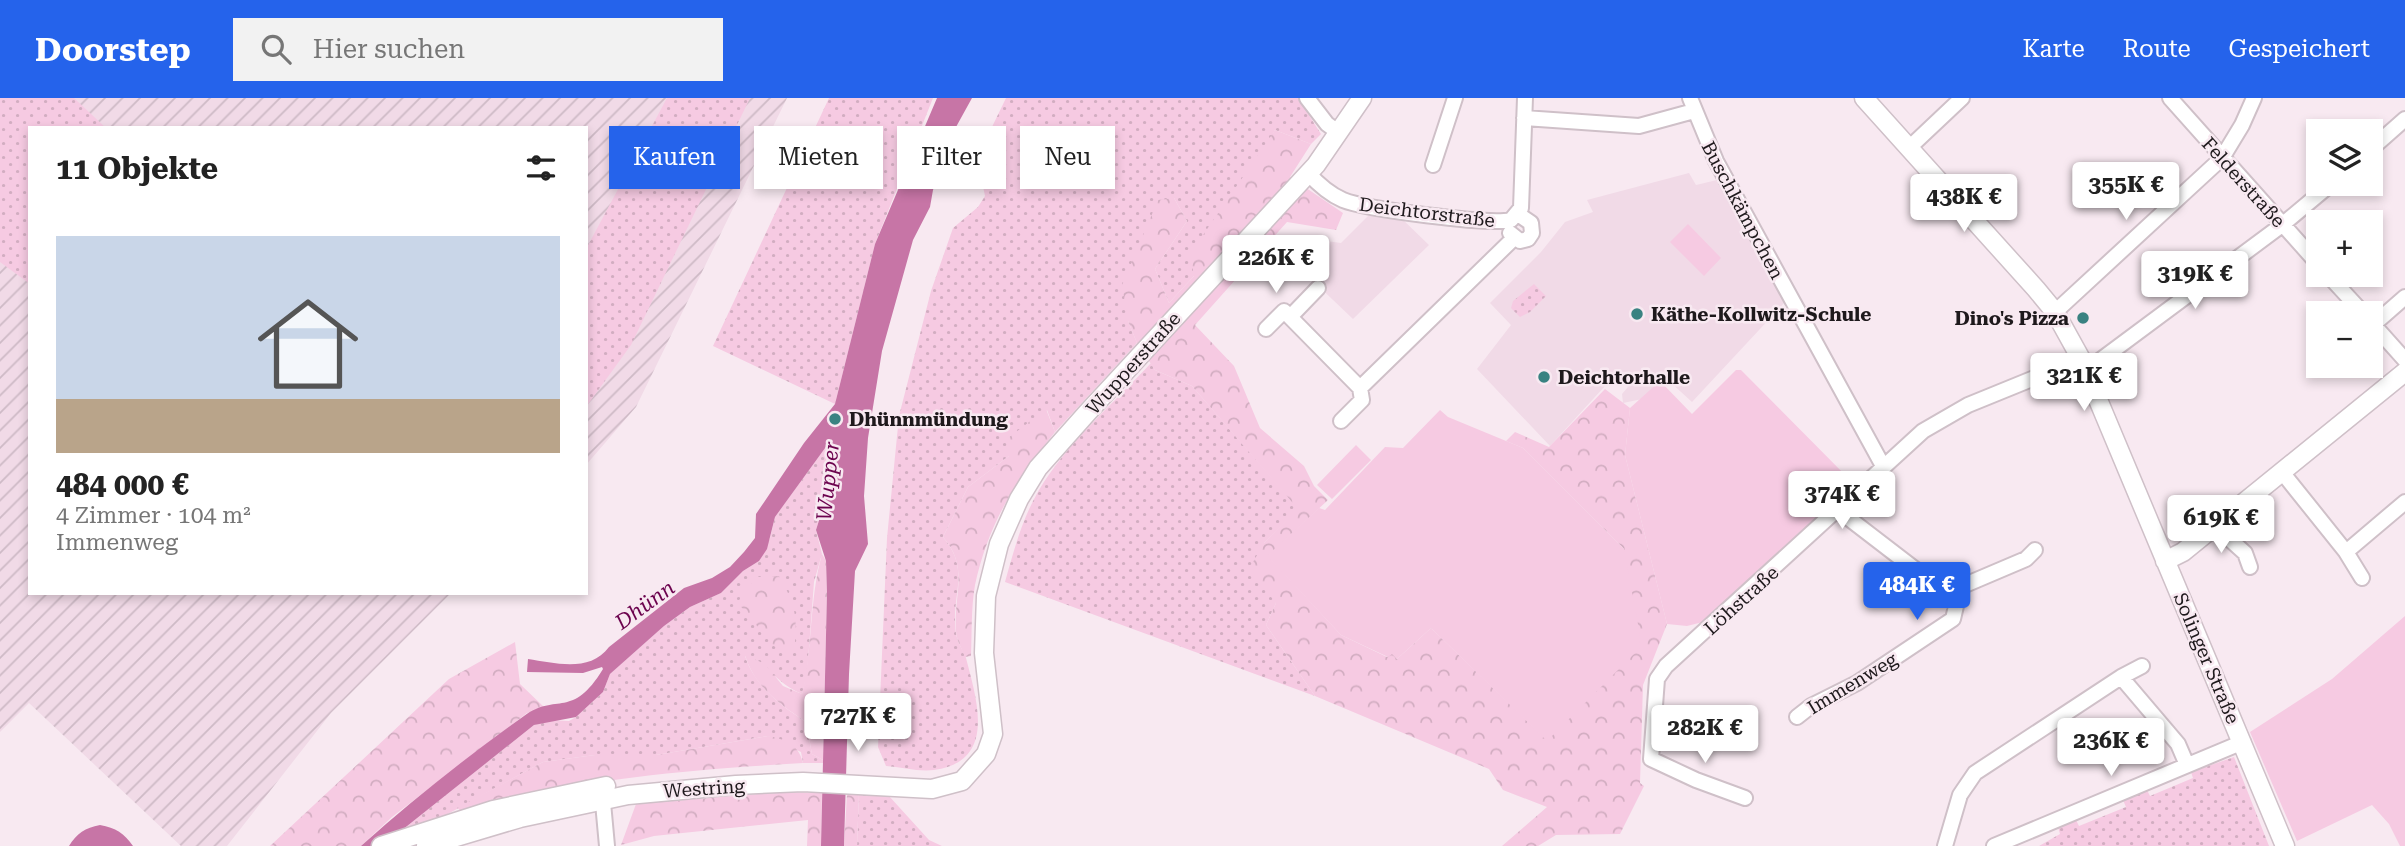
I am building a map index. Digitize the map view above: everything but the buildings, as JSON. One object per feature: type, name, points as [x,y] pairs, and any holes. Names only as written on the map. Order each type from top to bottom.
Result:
[{"type":"main road","name":"Wupperstraße","points":[[1038,468],[1308,173],[1362,98]]},
{"type":"main road","name":"Solinger Straße","points":[[1864,98],[2013,261],[2055,313],[2084,364],[2285,846]]},
{"type":"main road","points":[[2165,561],[2183,552],[2405,372]]},
{"type":"main road","name":"Westring","points":[[433,844],[602,793],[804,777],[910,782],[968,773],[986,754],[993,734],[984,627],[993,562],[1011,513],[1038,468]]},
{"type":"main road","points":[[381,846],[467,818],[602,793]]},
{"type":"street","points":[[1307,98],[1327,124],[1339,132]]},
{"type":"street","points":[[1433,165],[1455,98]]},
{"type":"street","points":[[1514,238],[1513,218],[1525,98]]},
{"type":"street","points":[[1910,147],[1962,98]]},
{"type":"street","name":"Felderstraße","points":[[2170,98],[2306,251]]},
{"type":"street","points":[[2055,313],[2222,158],[2242,125],[2254,98]]},
{"type":"street","points":[[1524,118],[1639,126],[1692,104]]},
{"type":"street","name":"Buschkämpchen","points":[[1692,104],[1716,161],[1883,466]]},
{"type":"street","points":[[2383,138],[2405,119]]},
{"type":"street","name":"Deichtorstraße","points":[[1308,173],[1326,190],[1356,204],[1513,218],[1531,223],[1532,233],[1523,241],[1514,238],[1360,388],[1362,400],[1341,421]]},
{"type":"street","name":"Löhstraße","points":[[1745,798],[1696,780],[1651,759],[1657,680],[1667,666],[1923,431],[1968,405],[2084,364],[2283,225],[2317,196]]},
{"type":"street","points":[[2339,287],[2352,301]]},
{"type":"street","points":[[1290,317],[1318,288]]},
{"type":"street","points":[[2383,315],[2405,297]]},
{"type":"street","points":[[1266,329],[1284,311],[1360,388]]},
{"type":"street","points":[[2383,336],[2405,360]]},
{"type":"street","points":[[2282,472],[2346,552],[2362,578]]},
{"type":"street","points":[[2346,552],[2405,502]]},
{"type":"street","points":[[1839,510],[1946,593],[2025,559],[2035,550]]},
{"type":"street","points":[[2215,526],[2245,553],[2250,567]]},
{"type":"street","name":"Immenweg","points":[[1797,717],[1811,706],[1857,683],[1953,619],[1956,606],[1946,593]]},
{"type":"street","points":[[1945,846],[1960,795],[1975,773],[2141,666]]},
{"type":"street","points":[[2121,677],[2178,744],[2187,765]]},
{"type":"street","points":[[1994,846],[2243,742]]},
{"type":"street","points":[[602,793],[607,846]]},
{"type":"shaded area","points":[[0,98],[787,98],[773,126],[754,126],[754,166],[636,407],[588,463],[588,126],[28,126],[28,595],[449,595],[331,713],[227,846],[181,846],[29,703],[0,732]]},
{"type":"shaded area","points":[[937,98],[972,98],[957,126],[925,126]]},
{"type":"shaded area","name":"Käthe-Kollwitz-Schule","points":[[1689,173],[1696,185],[1717,180],[1785,302],[1692,402],[1669,381],[1664,386],[1660,382],[1642,399],[1623,403],[1622,394],[1628,387],[1616,374],[1550,446],[1477,369],[1511,325],[1490,303],[1541,252],[1565,222],[1593,212],[1587,200]]},
{"type":"shaded area","points":[[898,189],[933,189],[930,207],[913,240],[882,351],[868,438],[864,496],[868,544],[855,571],[844,846],[821,846],[827,593],[826,561],[816,530],[827,495],[833,453],[828,444],[775,517],[767,549],[759,561],[743,571],[721,593],[690,607],[664,626],[610,674],[603,692],[576,717],[534,725],[382,846],[361,846],[420,795],[503,731],[536,709],[573,700],[592,685],[603,669],[602,667],[583,673],[527,672],[528,659],[560,664],[592,660],[684,588],[712,578],[730,567],[744,552],[755,538],[756,514],[804,443],[835,404],[875,244]]},
{"type":"shaded area","points":[[1369,215],[1400,217],[1429,245],[1353,319],[1290,259],[1311,239],[1341,243]]},
{"type":"shaded area","points":[[100,825],[119,832],[133,846],[69,846],[82,832]]},
{"type":"green space","points":[[0,98],[74,98],[104,126],[28,126],[28,283],[0,262]]},
{"type":"green space","points":[[667,98],[750,98],[737,126],[652,126]]},
{"type":"green space","points":[[829,98],[933,98],[922,126],[897,126],[897,189],[875,244],[835,404],[713,346],[786,189],[883,189],[883,126],[816,126]]},
{"type":"green space","points":[[1006,98],[1298,98],[1321,134],[1311,144],[1275,130],[1194,276],[1169,303],[1155,269],[1187,221],[1174,198],[1128,321],[1137,343],[1055,432],[1047,410],[1009,456],[968,487],[943,537],[952,549],[958,573],[956,633],[966,658],[974,692],[978,727],[975,742],[967,755],[954,764],[934,770],[886,766],[878,747],[887,538],[899,416],[931,291],[953,228],[978,207],[985,196],[984,189],[1006,189],[1006,126],[992,126]]},
{"type":"green space","points":[[1275,130],[1311,144],[1290,177],[1343,213],[1336,230],[1287,222],[1195,325],[1234,366],[1260,428],[1304,466],[1314,486],[1328,500],[1268,556],[1341,635],[1387,657],[1392,653],[1397,659],[1431,628],[1547,740],[1624,549],[1523,448],[1506,441],[1515,432],[1549,447],[1605,389],[1630,408],[1625,455],[1667,624],[1643,685],[1640,783],[1644,786],[1620,834],[1556,835],[1538,846],[1502,846],[1547,807],[1503,790],[1489,769],[1315,696],[1266,625],[1276,603],[1249,569],[1264,543],[1298,509],[1192,386],[1155,370],[1137,343],[1128,321],[1122,285],[1158,200],[1174,198],[1187,221],[1155,269],[1169,303],[1194,276],[1190,254]]},
{"type":"green space","points":[[618,189],[706,189],[631,345],[588,404],[588,245]]},
{"type":"green space","points":[[1688,224],[1721,258],[1704,276],[1670,242]]},
{"type":"green space","points":[[1534,284],[1546,296],[1530,312],[1520,317],[1511,308],[1513,301]]},
{"type":"green space","points":[[1151,363],[1155,370],[1192,386],[1299,509],[1264,543],[1276,603],[1266,625],[1315,696],[1005,582],[1028,512],[1050,473],[1077,440]]},
{"type":"green space","points":[[1736,370],[1741,370],[1855,485],[1707,621],[1687,626],[1667,624],[1625,455],[1630,408],[1660,381],[1692,414]]},
{"type":"green space","points":[[1046,409],[1055,432],[1016,485],[987,542],[975,585],[971,656],[965,657],[956,631],[959,582],[956,560],[943,537],[968,487],[1009,456],[1007,439]]},
{"type":"green space","points":[[1440,410],[1448,417],[1523,448],[1624,549],[1640,635],[1639,649],[1547,741],[1431,628],[1397,659],[1392,654],[1388,657],[1341,635],[1267,556],[1319,508],[1325,510],[1385,447],[1403,448]]},
{"type":"green space","points":[[828,444],[833,453],[827,495],[816,530],[822,554],[814,582],[807,674],[802,694],[745,656],[755,677],[769,694],[806,722],[812,754],[823,760],[823,763],[803,763],[801,752],[768,736],[656,755],[595,755],[543,762],[444,816],[425,846],[382,846],[534,725],[548,720],[569,721],[576,717],[603,692],[610,674],[664,626],[690,607],[721,593],[743,571],[759,561],[770,538],[775,517]]},
{"type":"green space","points":[[1356,445],[1371,460],[1332,499],[1317,485]]},
{"type":"green space","points":[[822,554],[826,561],[827,593],[823,760],[812,754],[806,722],[777,701],[761,685],[745,655],[765,664],[783,686],[802,694]]},
{"type":"green space","points":[[779,576],[792,604],[796,629],[794,651],[787,656],[773,645],[738,603],[744,590],[758,577]]},
{"type":"green space","points":[[2405,616],[2405,846],[2400,846],[2389,824],[2372,805],[2297,841],[2250,732],[2332,679]]},
{"type":"green space","points":[[515,642],[520,684],[545,708],[527,713],[392,817],[361,846],[270,846],[449,679]]},
{"type":"green space","points":[[768,736],[795,747],[803,763],[631,778],[547,791],[461,811],[457,808],[543,762],[595,755],[656,755]]},
{"type":"green space","points":[[2234,757],[2269,846],[2039,846],[2060,834],[2058,827],[2076,820],[2079,826],[2126,807],[2123,800],[2147,790],[2150,796],[2193,778],[2191,772]]},
{"type":"green space","points":[[781,792],[822,793],[821,846],[807,846],[808,820],[654,836],[621,845],[636,804]]},
{"type":"green space","points":[[847,794],[859,794],[857,846],[844,846]]},
{"type":"green space","points":[[859,794],[889,796],[929,840],[942,846],[857,846]]},
{"type":"place","name":"Käthe-Kollwitz-Schule","points":[[1637,314]]},
{"type":"place","name":"Dino's Pizza","points":[[2083,318]]},
{"type":"place","name":"Deichtorhalle","points":[[1544,377]]},
{"type":"place","name":"Dhünnmündung","points":[[835,419]]},
{"type":"water label","name":"Wupper","points":[[828,481]]},
{"type":"water label","name":"Dhünn","points":[[645,605]]}]
